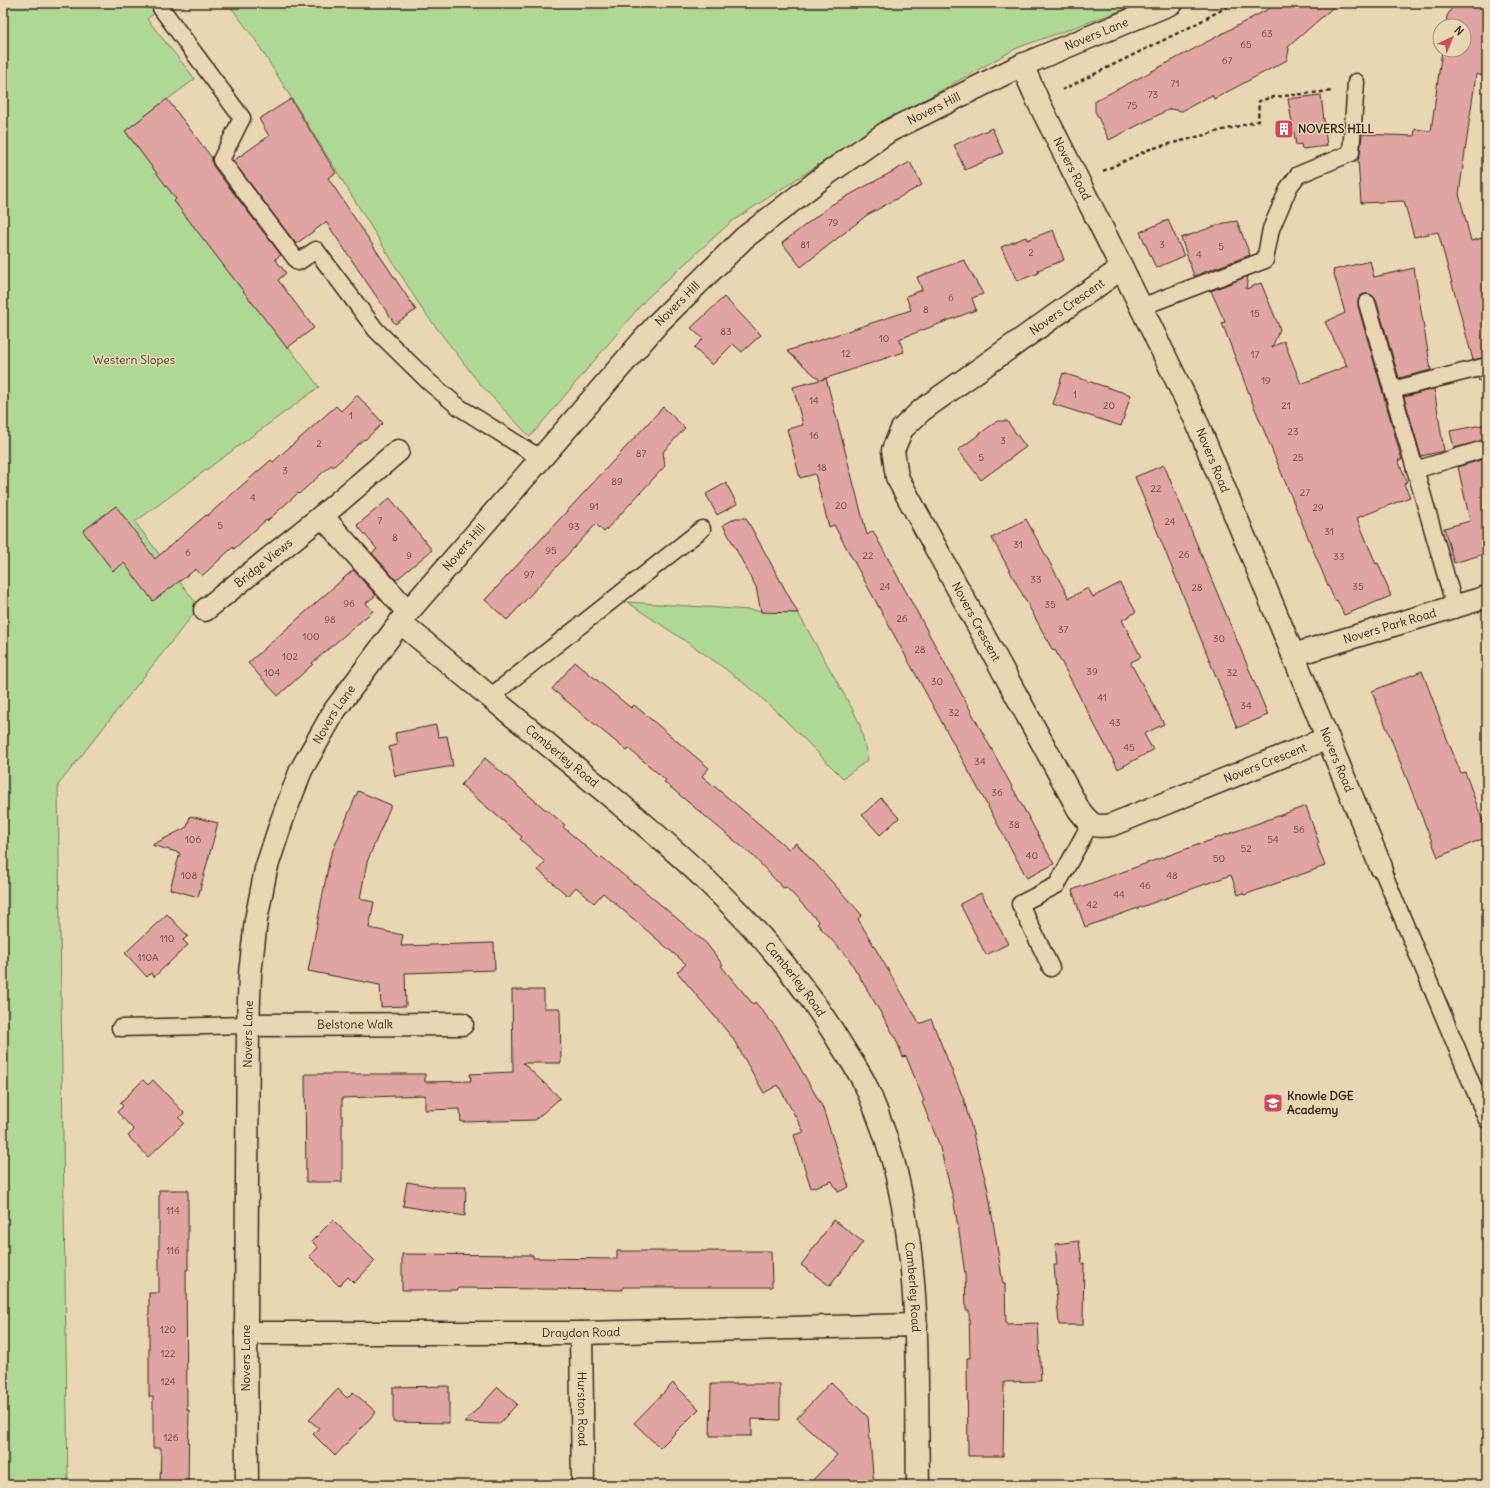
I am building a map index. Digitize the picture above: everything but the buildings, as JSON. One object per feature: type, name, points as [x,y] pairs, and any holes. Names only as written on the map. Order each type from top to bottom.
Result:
[{"type":"street","name":"Novers Lane","points":[[1022,65],[1172,3]]},
{"type":"street","name":"Novers Road","points":[[1022,65],[1038,101],[1195,418],[1381,867]]},
{"type":"street","name":"Novers Hill","points":[[404,617],[659,322],[744,238],[827,174],[889,131],[1022,65]]},
{"type":"street","name":"Novers Crescent","points":[[1122,268],[922,410],[902,428],[893,450],[897,477],[1079,810],[1090,824],[1099,827],[1111,825],[1328,738]]},
{"type":"street","name":"Bridge Views","points":[[205,610],[322,516],[398,451]]},
{"type":"street","points":[[322,516],[404,617]]},
{"type":"street","name":"Novers Park Road","points":[[1293,655],[1487,597]]},
{"type":"street","name":"Novers Lane","points":[[247,1485],[246,1333],[248,1025],[250,974],[256,920],[266,869],[282,820],[301,770],[335,710],[404,617]]},
{"type":"street","name":"Camberley Road","points":[[404,617],[490,697],[675,850],[713,886],[759,933],[791,971],[827,1021],[864,1082],[884,1133],[893,1162],[899,1185],[910,1245],[916,1306],[918,1485]]},
{"type":"street","name":"Belstone Walk","points":[[248,1025],[462,1024]]},
{"type":"street","name":"Draydon Road","points":[[246,1333],[581,1333],[916,1325]]},
{"type":"street","name":"Hurston Road","points":[[581,1333],[583,1485]]},
{"type":"lane","points":[[161,8],[242,118],[221,160],[298,262],[316,250],[376,330],[429,382],[458,407],[540,458]]},
{"type":"lane","points":[[1141,307],[1265,260],[1272,229],[1289,187],[1298,175],[1351,153],[1356,85]]},
{"type":"lane","points":[[1367,303],[1455,607]]},
{"type":"lane","points":[[1392,390],[1487,366]]},
{"type":"lane","points":[[1415,470],[1487,448]]},
{"type":"lane","points":[[490,697],[702,530]]},
{"type":"lane","points":[[1051,968],[1020,904],[1057,885],[1090,824]]},
{"type":"lane","points":[[1381,867],[1487,1120]]},
{"type":"lane","points":[[120,1028],[248,1025]]},
{"type":"path","points":[[3,9],[11,3]]},
{"type":"path","points":[[1038,101],[1194,25],[1234,3]]},
{"type":"path","points":[[1079,182],[1150,149],[1258,121],[1259,102],[1274,97],[1356,85]]},
{"type":"green space","name":"Western Slopes","points":[[3,3],[167,3],[147,19],[195,79],[125,131],[319,387],[135,522],[199,607],[58,785],[68,1485],[3,1485]]},
{"type":"green space","points":[[228,3],[1142,3],[1017,48],[879,125],[731,222],[646,299],[530,437],[480,384],[422,309],[256,41]]},
{"type":"green space","points":[[627,602],[798,613],[853,710],[860,725],[868,760],[843,778],[757,694],[694,646]]},
{"type":"place","name":"NOVERS HILL","points":[[1284,129]]},
{"type":"place","name":"Knowle DGE Academy","points":[[1273,1103]]}]
